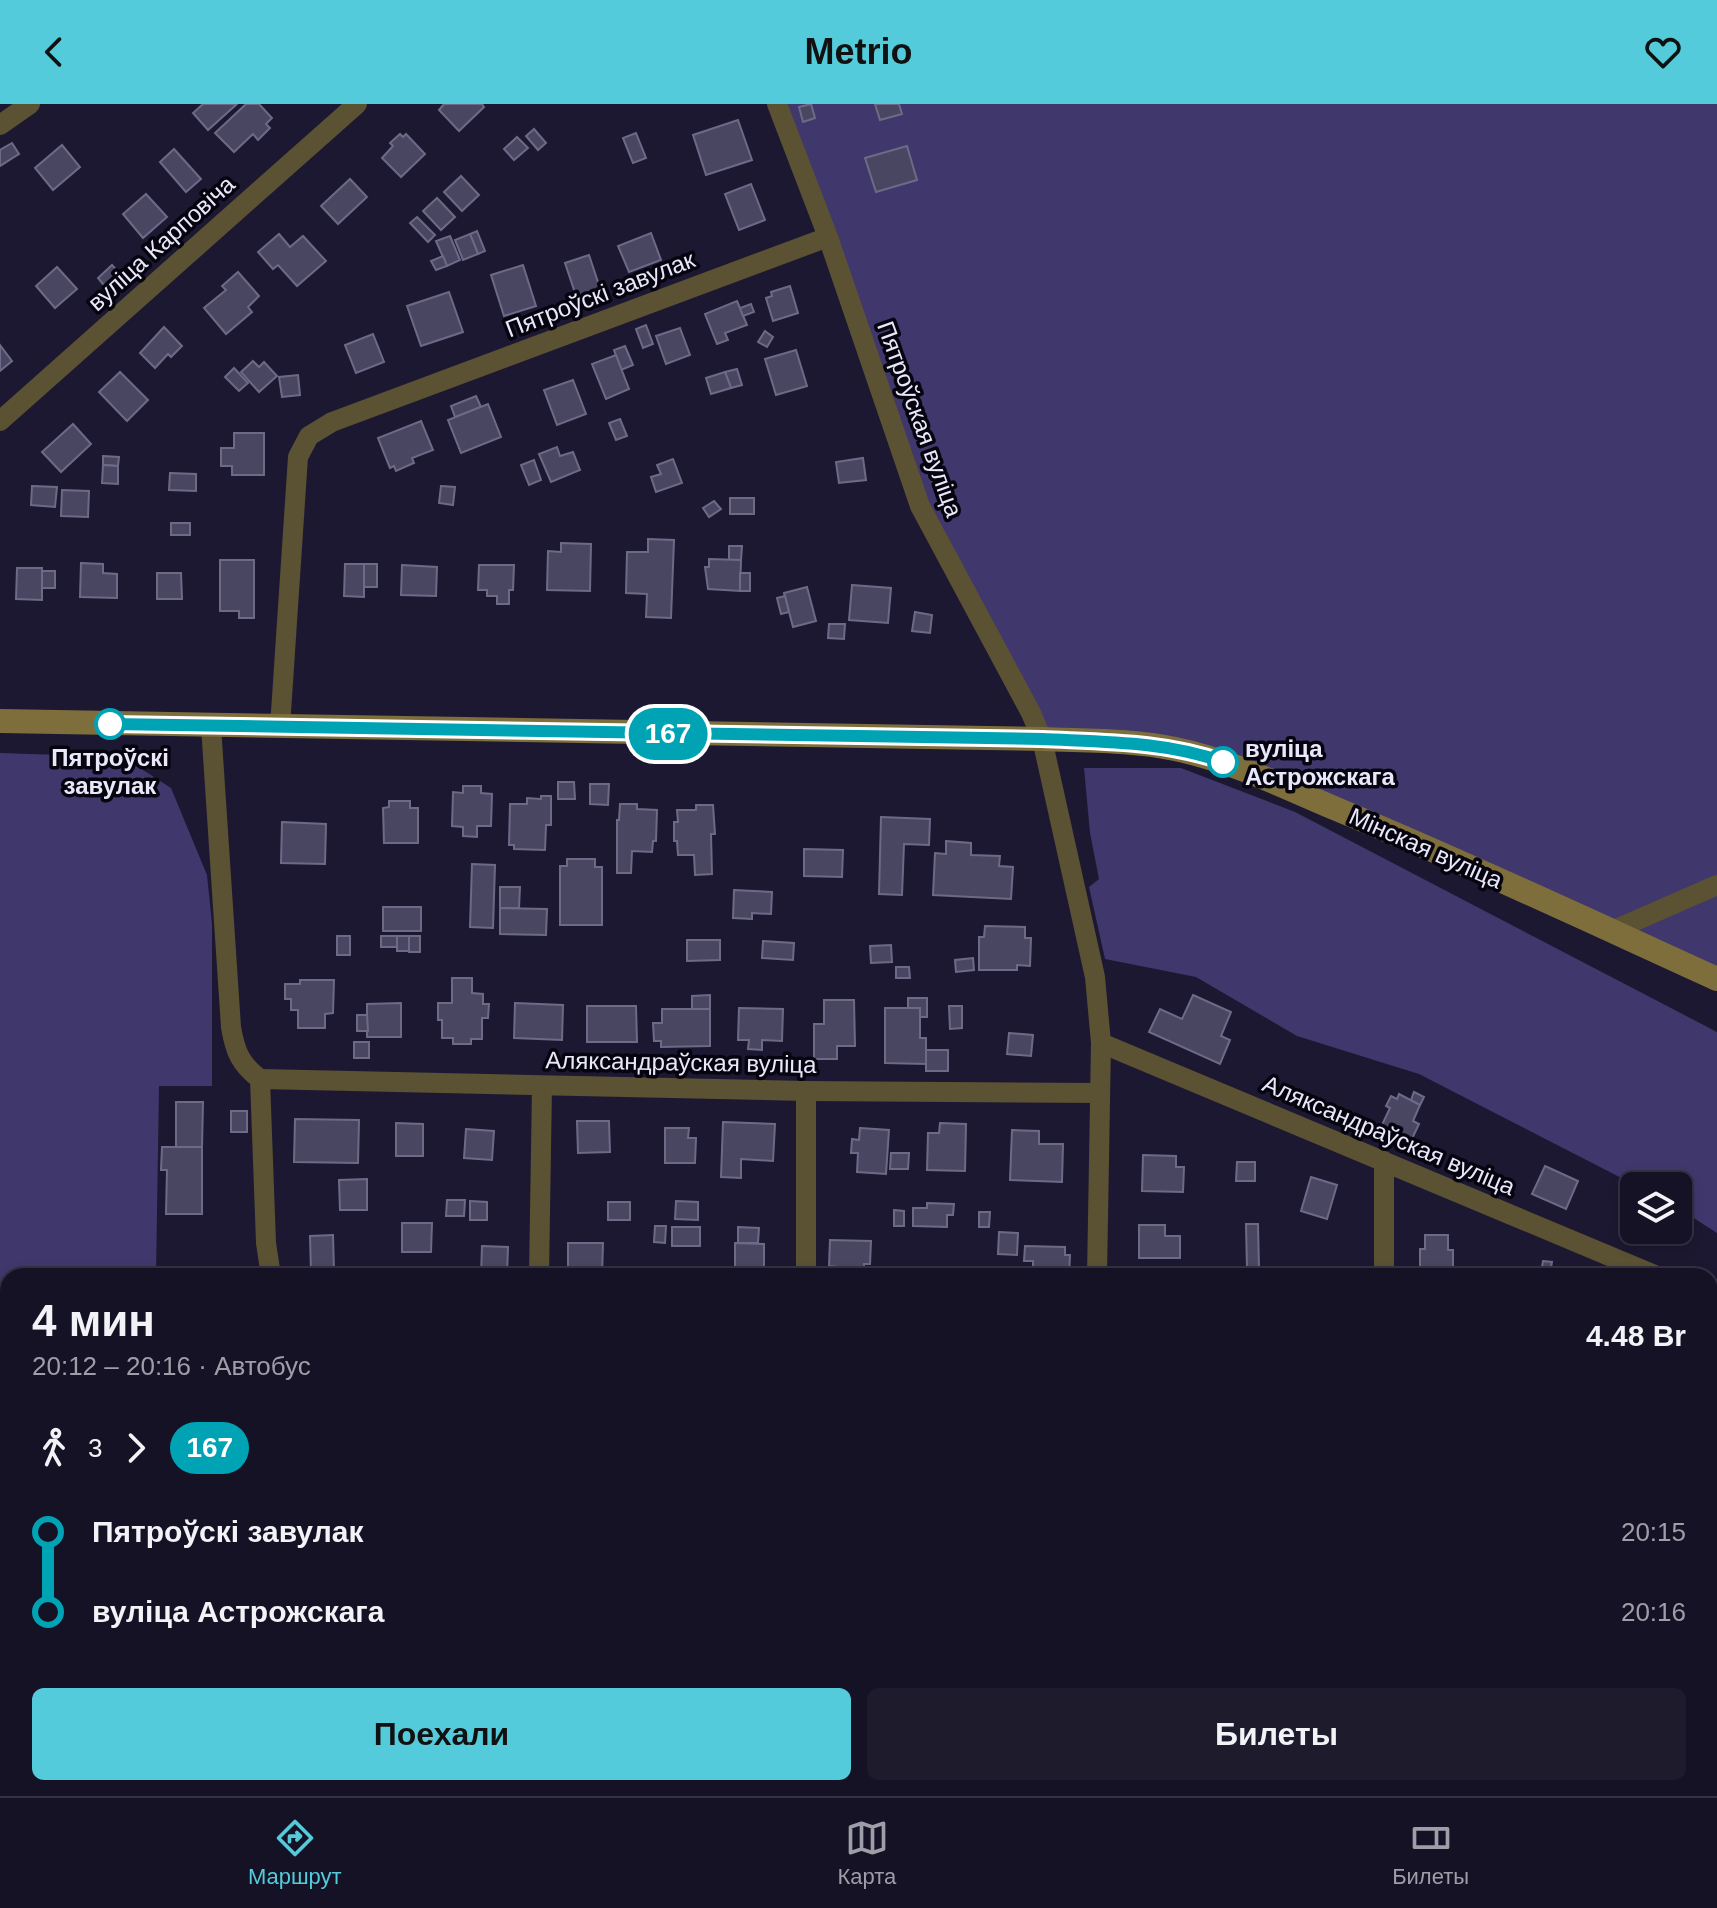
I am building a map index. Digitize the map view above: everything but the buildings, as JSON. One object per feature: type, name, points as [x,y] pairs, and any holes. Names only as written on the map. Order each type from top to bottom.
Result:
[{"type":"main road","name":"Мінская вуліца","points":[[12,722],[1042,739],[1138,744],[1205,756],[1385,829],[1717,979]]},
{"type":"street","points":[[0,125],[30,104]]},
{"type":"street","name":"вуліца Карповіча","points":[[0,421],[357,104]]},
{"type":"street","name":"Пятроўская вуліца","points":[[777,104],[828,237],[920,506],[1024,699],[1042,739],[1090,951],[1101,1043],[1097,1268]]},
{"type":"street","name":"Пятроўскі завулак","points":[[280,727],[298,457],[309,436],[332,422],[828,237]]},
{"type":"street","points":[[211,726],[231,1027],[234,1049],[242,1064],[260,1079],[266,1243],[270,1268]]},
{"type":"street","points":[[1612,931],[1717,885]]},
{"type":"street","name":"Аляксандраўская вуліца","points":[[1101,1043],[1638,1268]]},
{"type":"street","name":"Аляксандраўская вуліца","points":[[260,1079],[806,1091],[1100,1093]]},
{"type":"street","points":[[539,1268],[542,1086]]},
{"type":"street","points":[[806,1091],[806,1268]]},
{"type":"street","points":[[1384,1161],[1384,1268]]},
{"type":"shaded area","points":[[777,104],[1717,104],[1717,979],[1240,769],[1042,739],[929,525]]},
{"type":"shaded area","points":[[0,753],[123,757],[171,788],[207,875],[212,924],[212,1086],[159,1086],[156,1268],[0,1268]]},
{"type":"shaded area","points":[[1084,768],[1181,768],[1295,812],[1717,1032],[1717,1233],[1692,1217],[1692,1172],[1620,1172],[1620,1177],[1419,1074],[1297,1036],[1196,977],[1105,959],[1089,887],[1099,879],[1090,833]]},
{"type":"bus line","name":"167","points":[[110,724],[936,740],[1042,739],[1174,748],[1223,762]]},
{"type":"place","name":"Пятроўскі завулак","points":[[110,724]]},
{"type":"place","name":"вуліца Астрожскага","points":[[1223,762]]}]
